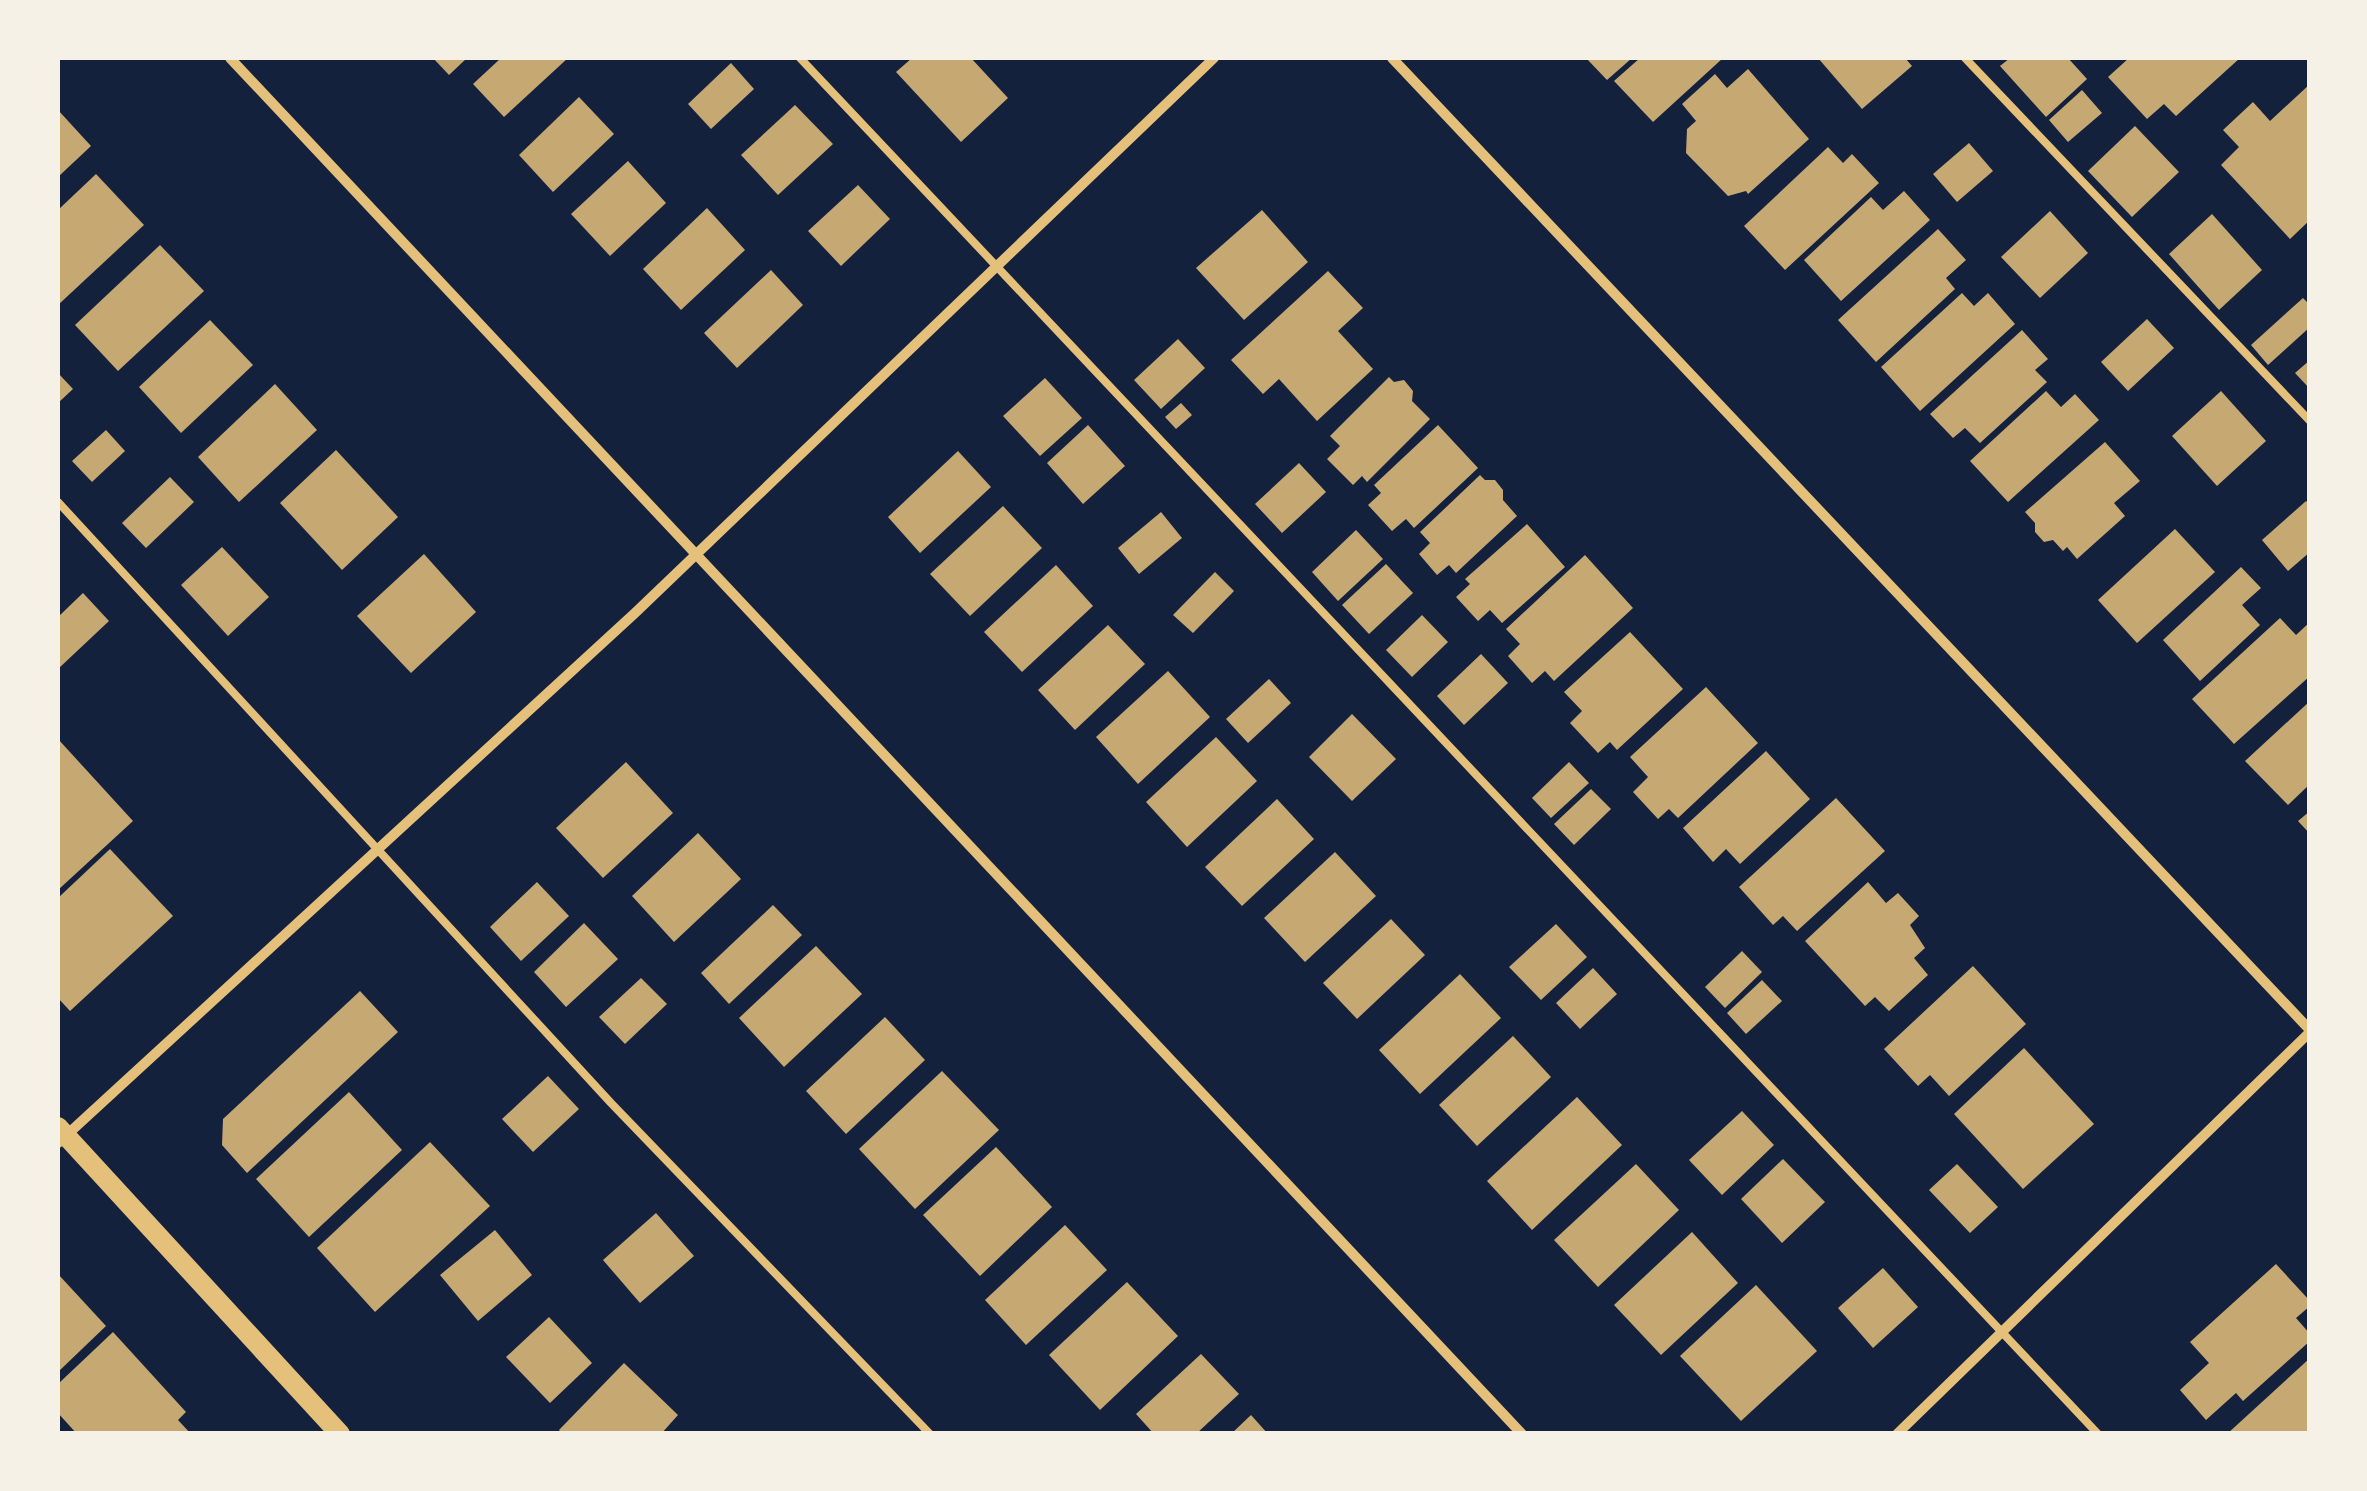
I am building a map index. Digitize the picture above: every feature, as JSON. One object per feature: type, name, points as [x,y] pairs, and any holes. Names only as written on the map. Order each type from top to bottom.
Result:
[{"type":"main road","points":[[60,1135],[340,1434]]},
{"type":"street","points":[[230,58],[1522,1434]]},
{"type":"street","points":[[60,1135],[635,613],[1214,58]]},
{"type":"street","points":[[1392,58],[2310,1031],[1896,1434]]},
{"type":"lane","points":[[800,58],[2098,1434]]},
{"type":"lane","points":[[1965,58],[2310,421]]},
{"type":"lane","points":[[58,502],[610,1104],[930,1434]]},
{"type":"building","points":[[433,58],[467,58],[449,75]]},
{"type":"building","points":[[501,58],[568,58],[504,117],[473,84]]},
{"type":"building","points":[[912,58],[971,58],[1008,98],[961,142],[896,72]]},
{"type":"building","points":[[1586,58],[1632,58],[1607,80]]},
{"type":"building","points":[[1640,58],[1723,58],[1653,122],[1614,81]]},
{"type":"building","points":[[1818,58],[1905,58],[1912,66],[1862,109]]},
{"type":"building","points":[[2010,58],[2068,58],[2087,79],[2046,117],[2000,66]]},
{"type":"building","points":[[2129,58],[2240,58],[2176,116],[2164,104],[2147,119],[2108,77]]},
{"type":"building","points":[[731,63],[754,89],[711,129],[688,104]]},
{"type":"building","points":[[1748,69],[1809,139],[1748,194],[1746,191],[1728,196],[1686,153],[1687,129],[1696,121],[1682,104],[1715,74],[1727,88]]},
{"type":"building","points":[[2310,84],[2310,220],[2290,239],[2221,165],[2239,147],[2223,130],[2253,102],[2270,121]]},
{"type":"building","points":[[2082,90],[2102,113],[2068,142],[2049,120]]},
{"type":"building","points":[[579,97],[614,134],[553,192],[519,155]]},
{"type":"building","points":[[795,105],[833,144],[778,195],[741,155]]},
{"type":"building","points":[[58,110],[91,146],[58,177]]},
{"type":"building","points":[[2135,126],[2179,172],[2132,217],[2088,171]]},
{"type":"building","points":[[1969,143],[1993,171],[1957,202],[1933,174]]},
{"type":"building","points":[[1828,147],[1843,163],[1852,154],[1879,183],[1785,270],[1744,226]]},
{"type":"building","points":[[628,161],[666,203],[610,256],[571,214]]},
{"type":"building","points":[[96,174],[144,225],[58,305],[58,210]]},
{"type":"building","points":[[858,185],[890,219],[841,266],[808,231]]},
{"type":"building","points":[[1904,191],[1930,220],[1841,301],[1804,260],[1871,197],[1883,210]]},
{"type":"building","points":[[707,208],[745,250],[681,310],[643,269]]},
{"type":"building","points":[[1262,210],[1308,262],[1244,320],[1196,268]]},
{"type":"building","points":[[2050,211],[2088,253],[2040,298],[2001,257]]},
{"type":"building","points":[[2212,214],[2262,270],[2219,310],[2169,254]]},
{"type":"building","points":[[1938,229],[1966,260],[1946,278],[1955,289],[1876,362],[1838,320]]},
{"type":"building","points":[[160,245],[204,291],[118,371],[75,325]]},
{"type":"building","points":[[771,270],[803,305],[737,368],[704,333]]},
{"type":"building","points":[[1328,271],[1363,308],[1338,331],[1373,369],[1317,421],[1279,379],[1263,394],[1231,360]]},
{"type":"building","points":[[1962,293],[1974,306],[1988,293],[2015,324],[1920,411],[1881,367]]},
{"type":"building","points":[[2303,298],[2310,305],[2310,327],[2268,365],[2251,345]]},
{"type":"building","points":[[2147,319],[2174,348],[2128,391],[2101,362]]},
{"type":"building","points":[[210,320],[253,365],[181,433],[139,387]]},
{"type":"building","points":[[2022,330],[2048,359],[2035,370],[2047,382],[1980,443],[1965,428],[1953,438],[1930,414]]},
{"type":"building","points":[[1178,339],[1205,368],[1161,409],[1134,380]]},
{"type":"building","points":[[2310,360],[2310,389],[2295,373]]},
{"type":"building","points":[[58,373],[73,389],[58,403]]},
{"type":"building","points":[[1389,377],[1394,382],[1404,380],[1413,391],[1412,401],[1430,419],[1367,482],[1362,476],[1353,485],[1327,459],[1340,446],[1330,436]]},
{"type":"building","points":[[1045,378],[1082,418],[1040,456],[1003,416]]},
{"type":"building","points":[[275,384],[317,430],[239,502],[198,457]]},
{"type":"building","points":[[2046,391],[2061,407],[2075,394],[2099,420],[2008,502],[1970,461]]},
{"type":"building","points":[[2221,391],[2266,441],[2217,486],[2172,436]]},
{"type":"building","points":[[1181,403],[1192,415],[1176,429],[1165,417]]},
{"type":"building","points":[[1088,425],[1125,466],[1083,504],[1047,463]]},
{"type":"building","points":[[1438,425],[1478,468],[1414,528],[1406,519],[1392,531],[1368,505],[1381,493],[1374,485]]},
{"type":"building","points":[[106,430],[125,451],[92,482],[72,461]]},
{"type":"building","points":[[2105,442],[2140,481],[2114,503],[2125,516],[2077,559],[2067,547],[2063,551],[2053,540],[2044,542],[2025,512]]},
{"type":"building","points":[[336,450],[398,517],[342,570],[280,503]]},
{"type":"building","points":[[958,451],[991,487],[920,553],[888,517]]},
{"type":"building","points":[[1299,463],[1326,492],[1282,533],[1255,504]]},
{"type":"building","points":[[1480,475],[1485,480],[1495,480],[1503,490],[1503,500],[1517,516],[1456,573],[1449,565],[1437,575],[1419,554],[1430,543],[1420,532]]},
{"type":"building","points":[[170,477],[194,502],[146,548],[122,523]]},
{"type":"building","points":[[2306,501],[2310,505],[2310,552],[2288,571],[2262,540]]},
{"type":"building","points":[[1003,506],[1042,548],[970,616],[930,574]]},
{"type":"building","points":[[1161,512],[1182,538],[1139,574],[1118,548]]},
{"type":"building","points":[[1527,524],[1565,567],[1502,623],[1490,610],[1478,621],[1456,597],[1470,584],[1465,579]]},
{"type":"building","points":[[2175,529],[2215,572],[2137,643],[2098,600]]},
{"type":"building","points":[[1356,530],[1383,559],[1338,601],[1312,572]]},
{"type":"building","points":[[222,547],[269,597],[228,636],[181,585]]},
{"type":"building","points":[[424,554],[476,612],[411,673],[357,616]]},
{"type":"building","points":[[1585,555],[1633,608],[1554,681],[1545,671],[1532,683],[1508,656],[1520,644],[1506,629]]},
{"type":"building","points":[[1386,564],[1413,593],[1369,634],[1342,605]]},
{"type":"building","points":[[1056,565],[1093,606],[1022,672],[984,632]]},
{"type":"building","points":[[2241,567],[2261,588],[2242,605],[2260,625],[2200,681],[2163,640]]},
{"type":"building","points":[[1215,572],[1234,591],[1193,633],[1173,615]]},
{"type":"building","points":[[83,593],[109,621],[58,669],[58,617]]},
{"type":"building","points":[[1422,615],[1448,642],[1412,677],[1386,650]]},
{"type":"building","points":[[2280,618],[2296,635],[2310,622],[2310,676],[2234,744],[2192,699]]},
{"type":"building","points":[[1108,625],[1145,664],[1075,730],[1038,690]]},
{"type":"building","points":[[1630,632],[1683,689],[1617,750],[1610,742],[1598,753],[1570,723],[1582,711],[1564,692]]},
{"type":"building","points":[[1481,654],[1508,683],[1464,725],[1437,696]]},
{"type":"building","points":[[1168,671],[1210,717],[1138,784],[1096,737]]},
{"type":"building","points":[[1269,679],[1291,703],[1248,743],[1226,719]]},
{"type":"building","points":[[1706,687],[1758,743],[1678,818],[1669,809],[1658,819],[1633,792],[1648,777],[1630,757]]},
{"type":"building","points":[[2310,701],[2310,784],[2288,805],[2245,761]]},
{"type":"building","points":[[1352,714],[1396,759],[1352,801],[1309,757]]},
{"type":"building","points":[[1216,737],[1257,781],[1187,847],[1146,802]]},
{"type":"building","points":[[58,739],[133,821],[58,890]]},
{"type":"building","points":[[1766,751],[1810,799],[1740,864],[1726,849],[1713,862],[1683,828]]},
{"type":"building","points":[[626,762],[673,813],[603,878],[556,828]]},
{"type":"building","points":[[1569,762],[1589,783],[1551,818],[1532,798]]},
{"type":"building","points":[[1591,789],[1611,809],[1574,845],[1554,824]]},
{"type":"building","points":[[1836,798],[1885,851],[1797,931],[1783,916],[1773,925],[1739,887]]},
{"type":"building","points":[[1277,799],[1314,839],[1242,906],[1205,867]]},
{"type":"building","points":[[2310,811],[2310,834],[2298,821]]},
{"type":"building","points":[[698,833],[741,879],[674,942],[632,896]]},
{"type":"building","points":[[110,849],[173,916],[70,1011],[58,998],[58,898]]},
{"type":"building","points":[[1335,852],[1376,896],[1305,962],[1264,918]]},
{"type":"building","points":[[537,882],[569,916],[521,961],[490,927]]},
{"type":"building","points":[[1868,882],[1886,903],[1898,893],[1919,916],[1910,925],[1925,948],[1914,958],[1928,975],[1889,1011],[1875,997],[1865,1006],[1805,941]]},
{"type":"building","points":[[773,905],[802,935],[729,1004],[701,973]]},
{"type":"building","points":[[1391,919],[1425,955],[1357,1019],[1323,983]]},
{"type":"building","points":[[584,923],[618,959],[566,1007],[534,972]]},
{"type":"building","points":[[1556,924],[1587,957],[1541,1000],[1509,967]]},
{"type":"building","points":[[816,946],[862,994],[784,1067],[739,1018]]},
{"type":"building","points":[[1742,951],[1762,972],[1725,1008],[1705,987]]},
{"type":"building","points":[[1973,966],[2026,1024],[1949,1096],[1930,1075],[1918,1086],[1884,1049]]},
{"type":"building","points":[[1593,968],[1617,994],[1580,1029],[1556,1003]]},
{"type":"building","points":[[1460,974],[1501,1018],[1420,1094],[1379,1050]]},
{"type":"building","points":[[641,978],[667,1004],[625,1044],[599,1017]]},
{"type":"building","points":[[1762,980],[1782,1001],[1746,1034],[1727,1013]]},
{"type":"building","points":[[360,991],[398,1032],[247,1173],[222,1145],[223,1119]]},
{"type":"building","points":[[885,1017],[925,1060],[846,1134],[806,1091]]},
{"type":"building","points":[[1513,1036],[1551,1077],[1477,1146],[1439,1105]]},
{"type":"building","points":[[2024,1048],[2094,1124],[2023,1189],[1954,1114]]},
{"type":"building","points":[[942,1071],[999,1130],[915,1209],[859,1149]]},
{"type":"building","points":[[548,1076],[579,1109],[533,1152],[502,1119]]},
{"type":"building","points":[[349,1092],[402,1150],[309,1237],[256,1179]]},
{"type":"building","points":[[1577,1097],[1622,1145],[1532,1230],[1487,1181]]},
{"type":"building","points":[[1742,1111],[1774,1145],[1722,1195],[1689,1160]]},
{"type":"building","points":[[430,1142],[490,1206],[375,1312],[317,1248]]},
{"type":"building","points":[[996,1147],[1052,1207],[980,1276],[923,1215]]},
{"type":"building","points":[[1783,1159],[1825,1202],[1782,1243],[1741,1199]]},
{"type":"building","points":[[1636,1164],[1679,1210],[1598,1287],[1554,1240]]},
{"type":"building","points":[[1957,1164],[1998,1207],[1970,1233],[1929,1190]]},
{"type":"building","points":[[656,1213],[694,1256],[640,1303],[603,1260]]},
{"type":"building","points":[[1065,1225],[1107,1270],[1026,1345],[985,1300]]},
{"type":"building","points":[[495,1230],[532,1275],[478,1321],[440,1275]]},
{"type":"building","points":[[1692,1232],[1738,1283],[1661,1355],[1614,1305]]},
{"type":"building","points":[[2276,1264],[2310,1301],[2310,1306],[2296,1318],[2310,1334],[2310,1341],[2243,1401],[2236,1393],[2206,1420],[2180,1390],[2209,1363],[2190,1342]]},
{"type":"building","points":[[1883,1268],[1918,1307],[1873,1348],[1838,1308]]},
{"type":"building","points":[[58,1274],[106,1326],[58,1372]]},
{"type":"building","points":[[1127,1282],[1178,1336],[1100,1410],[1049,1355]]},
{"type":"building","points":[[1756,1285],[1817,1351],[1741,1421],[1680,1356]]},
{"type":"building","points":[[549,1317],[592,1363],[550,1403],[506,1357]]},
{"type":"building","points":[[113,1332],[186,1412],[178,1420],[191,1434],[77,1434],[58,1413],[58,1384]]},
{"type":"building","points":[[1201,1354],[1239,1394],[1196,1434],[1154,1434],[1136,1414]]},
{"type":"building","points":[[2310,1358],[2310,1434],[2227,1434]]},
{"type":"building","points":[[624,1363],[678,1415],[661,1434],[562,1434],[559,1430]]},
{"type":"building","points":[[1251,1415],[1268,1434],[1231,1434]]}]
